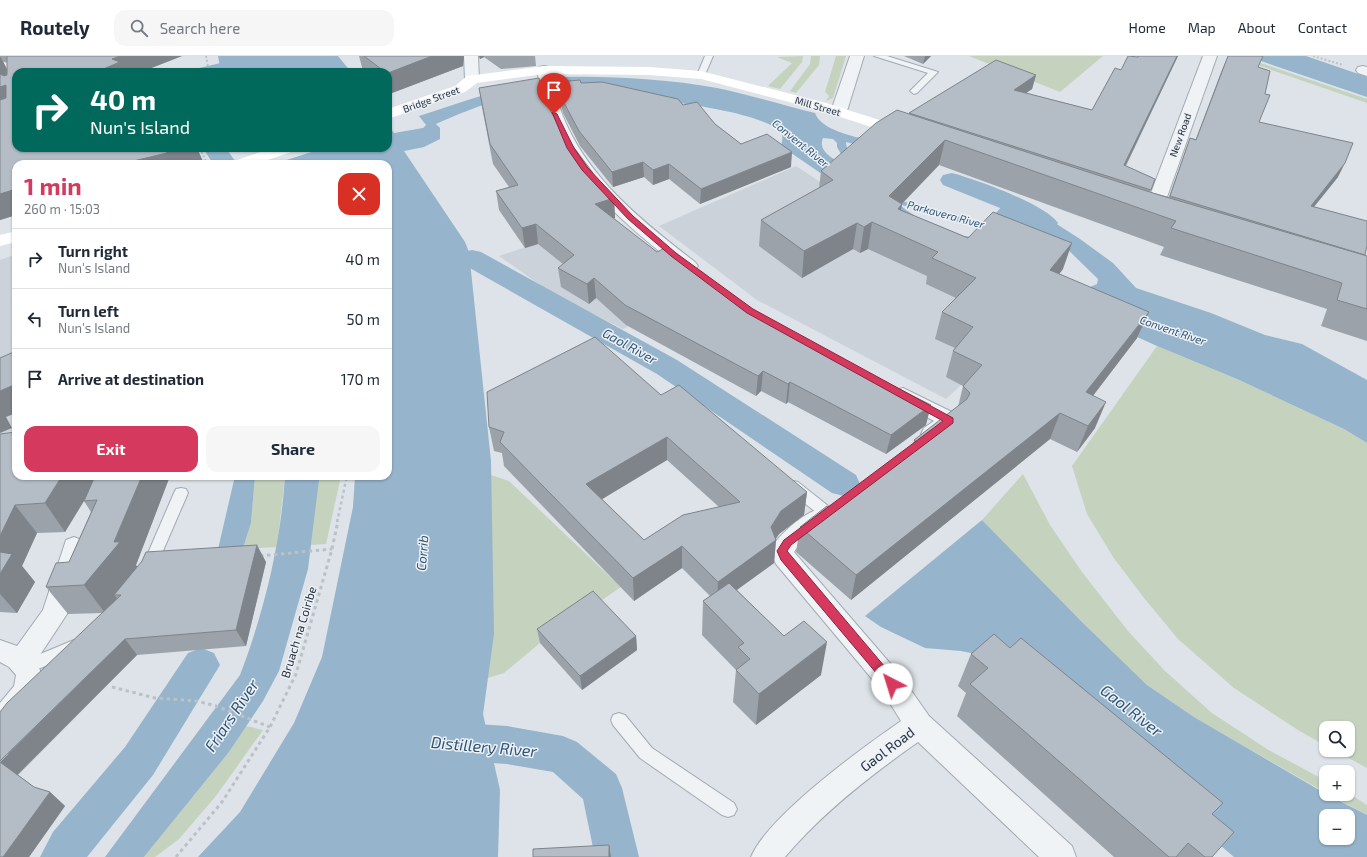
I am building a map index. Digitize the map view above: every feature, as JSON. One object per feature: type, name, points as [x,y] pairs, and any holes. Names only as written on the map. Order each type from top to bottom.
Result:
[{"type":"street","points":[[471,56],[472,79]]},
{"type":"street","points":[[839,111],[857,56]]},
{"type":"street","name":"New Road","points":[[1152,214],[1210,56]]},
{"type":"street","points":[[0,65],[12,68]]},
{"type":"street","name":"Mill Street","points":[[472,79],[547,82],[649,71],[701,75],[839,111],[919,138]]},
{"type":"street","name":"Bridge Street","points":[[392,113],[460,88],[468,84],[472,79]]},
{"type":"street","points":[[547,82],[554,114],[562,131],[585,168],[630,217],[702,276]]},
{"type":"street","points":[[252,160],[276,152]]},
{"type":"street","points":[[0,241],[12,237]]},
{"type":"street","points":[[888,386],[950,420],[913,448]]},
{"type":"street","points":[[837,506],[788,542],[782,551],[784,557],[892,684],[919,725]]},
{"type":"street","points":[[0,724],[26,691],[29,675],[16,660],[54,614],[74,547]]},
{"type":"street","name":"Gaol Road","points":[[766,857],[777,842],[811,810],[883,749],[919,725],[1062,857]]},
{"type":"lane","points":[[701,75],[709,56]]},
{"type":"lane","points":[[878,56],[934,72],[914,91]]},
{"type":"lane","points":[[785,479],[837,506]]},
{"type":"lane","points":[[142,579],[147,573],[181,493]]},
{"type":"lane","points":[[16,660],[80,645],[85,640]]},
{"type":"lane","points":[[619,720],[646,753],[728,809]]},
{"type":"path","points":[[206,56],[208,68]]},
{"type":"path","points":[[1313,56],[1365,71]]},
{"type":"path","name":"Bruach na Coiribe","points":[[176,857],[222,802],[270,727],[296,674],[332,549],[346,480]]},
{"type":"path","points":[[258,556],[332,549]]},
{"type":"path","points":[[112,687],[155,698],[197,701],[216,706],[270,727]]},
{"type":"shaded area","points":[[796,166],[897,230],[986,238],[1063,269],[1041,297],[961,385],[946,399],[757,300],[659,226]]},
{"type":"shaded area","points":[[614,218],[628,234],[697,290],[623,329],[553,294],[499,256]]},
{"type":"shaded area","points":[[12,256],[12,464],[0,465],[0,260]]},
{"type":"green space","points":[[803,56],[802,62],[780,89],[768,86],[792,63],[777,57]]},
{"type":"green space","points":[[811,56],[820,56],[819,65],[796,93],[790,91],[810,64]]},
{"type":"green space","points":[[836,56],[846,56],[833,98],[826,101],[829,96],[825,92]]},
{"type":"green space","points":[[969,56],[1103,56],[1060,92]]},
{"type":"green space","points":[[1240,56],[1367,99],[1367,103],[1240,59]]},
{"type":"green space","points":[[1157,346],[1237,379],[1344,429],[1367,443],[1367,768],[1347,757],[1355,757],[1355,721],[1319,721],[1319,742],[1234,688],[1178,639],[1113,557],[1087,514],[1072,466]]},
{"type":"green space","points":[[1023,474],[1050,525],[1082,572],[1128,631],[1165,671],[1212,713],[1267,749],[1319,777],[1319,789],[1194,717],[1147,685],[1083,623],[982,520]]},
{"type":"green space","points":[[491,475],[509,481],[621,587],[540,643],[504,673],[488,678]]},
{"type":"green space","points":[[255,480],[285,480],[277,547],[243,549],[251,523]]},
{"type":"green space","points":[[319,480],[340,480],[326,544],[311,545]]},
{"type":"green space","points":[[246,726],[263,730],[216,796],[179,839],[155,857],[144,857],[229,752]]},
{"type":"green space","points":[[1355,797],[1367,805],[1367,815],[1341,801],[1355,801]]},
{"type":"water","points":[[218,56],[338,56],[348,68],[220,68]]},
{"type":"water","points":[[1246,56],[1306,56],[1367,77],[1367,97]]},
{"type":"water","points":[[562,77],[601,77],[678,82],[717,88],[815,113],[818,119],[824,124],[839,132],[870,140],[858,145],[846,142],[846,146],[850,152],[866,165],[841,154],[837,147],[837,143],[833,139],[823,138],[822,147],[832,158],[889,195],[926,209],[993,225],[993,216],[1009,199],[1038,212],[1080,239],[1113,263],[1136,288],[1211,313],[1265,335],[1302,344],[1367,380],[1367,443],[1344,429],[1237,379],[1157,346],[905,231],[781,146],[782,135],[766,123],[742,115],[711,108],[641,98],[580,93],[549,92],[513,97],[485,104],[436,124],[440,128],[440,139],[424,147],[404,151],[465,242],[469,252],[491,461],[494,634],[483,714],[500,790],[498,857],[198,857],[240,812],[294,723],[322,657],[353,507],[355,480],[392,480],[392,160],[275,160],[273,152],[392,152],[392,130],[394,133],[423,128],[426,125],[419,116],[470,99],[540,82],[558,80]],"holes":[[[899,204],[964,224],[1058,240],[1098,279],[1097,284],[1088,288],[971,237],[942,230],[915,216]]]},
{"type":"water","points":[[206,152],[229,152],[234,160],[210,160]]},
{"type":"water","points":[[234,480],[255,480],[251,523],[239,561],[215,562]]},
{"type":"water","points":[[285,480],[319,480],[308,569],[279,671],[263,701],[229,752],[144,857],[105,857],[240,675],[264,602],[280,526]]},
{"type":"water","points":[[982,520],[1083,623],[1147,685],[1194,717],[1319,790],[1319,801],[1340,801],[1367,815],[1367,857],[1234,857],[1000,659],[961,651],[925,648],[881,627],[865,616]]},
{"type":"pier","points":[[271,152],[312,152],[286,160],[273,160]]},
{"type":"building","points":[[7,56],[120,56],[112,59],[120,62],[106,68],[12,68],[12,152],[167,153],[138,160],[12,160],[12,190],[0,194],[0,100],[6,98],[6,85],[0,87],[0,74],[4,76],[7,75]]},
{"type":"building","points":[[364,56],[432,56],[392,71],[392,68],[380,68]]},
{"type":"building","points":[[1128,56],[1177,56],[1124,165],[1155,179],[1151,190],[909,113],[996,60],[1036,75],[1014,90],[1092,110],[1115,68],[1121,70]]},
{"type":"building","points":[[1228,56],[1263,56],[1258,67],[1270,71],[1265,94],[1270,95],[1259,122],[1353,143],[1345,163],[1311,206],[1367,221],[1367,245],[1365,255],[1170,196],[1190,138],[1196,140]]},
{"type":"building","points":[[539,78],[543,96],[560,129],[593,173],[590,175],[614,198],[595,204],[657,252],[667,247],[750,310],[798,338],[931,405],[891,435],[790,382],[788,384],[763,371],[758,376],[625,305],[594,278],[587,284],[558,268],[574,255],[536,224],[522,228],[496,191],[518,185],[490,144],[479,88]]},
{"type":"building","points":[[580,80],[581,83],[602,82],[678,99],[683,105],[697,102],[715,124],[741,144],[767,134],[792,152],[701,189],[669,164],[653,170],[643,162],[612,172],[579,131],[562,99],[558,82]]},
{"type":"building","points":[[897,110],[1156,194],[1367,256],[1367,309],[1337,300],[1342,283],[1171,228],[1176,221],[945,140],[889,196],[902,204],[898,209],[968,238],[993,212],[1072,243],[1050,270],[1149,312],[1086,392],[1106,402],[1088,426],[1060,413],[856,575],[800,527],[827,506],[831,509],[919,443],[914,440],[967,399],[970,393],[963,386],[982,365],[953,351],[973,327],[942,312],[976,278],[932,258],[938,252],[872,222],[864,227],[857,223],[804,251],[761,220],[833,180],[821,171],[876,123]]},
{"type":"building","points":[[595,337],[661,395],[679,385],[807,492],[781,511],[771,527],[776,540],[718,582],[682,546],[633,578],[500,442],[504,432],[489,427],[487,392]],"holes":[[[667,437],[740,502],[683,515],[644,540],[586,484]]]},
{"type":"building","points":[[12,353],[12,386],[0,391],[0,358]]},
{"type":"building","points":[[12,432],[12,480],[59,480],[45,503],[15,505],[0,536],[0,434]]},
{"type":"building","points":[[93,480],[140,480],[114,542],[120,542],[84,585],[46,587],[56,563],[69,562],[97,500],[84,501]]},
{"type":"building","points":[[257,545],[236,630],[125,639],[0,761],[0,712],[7,703],[121,595],[114,595],[142,561],[146,552]]},
{"type":"building","points":[[0,552],[12,554],[0,574]]},
{"type":"building","points":[[729,583],[784,636],[804,621],[827,642],[759,694],[736,670],[750,659],[738,647],[744,643],[703,601]]},
{"type":"building","points":[[593,591],[636,636],[580,676],[537,629]]},
{"type":"building","points":[[994,634],[1010,648],[1021,638],[1223,803],[1212,814],[1234,832],[1212,857],[1205,857],[1188,843],[1176,857],[1169,857],[970,684],[988,668],[971,654]]},
{"type":"building","points":[[0,762],[34,787],[50,792],[3,857],[0,857]]},
{"type":"building","points":[[609,845],[609,857],[533,857],[533,849]]},
{"type":"waterway","points":[[224,68],[280,56]]},
{"type":"waterway","name":"Parkavera River","points":[[952,180],[1019,207],[1045,223]]},
{"type":"waterway","name":"Gaol River","points":[[426,269],[472,258],[667,367],[844,484]]},
{"type":"waterway","name":"Friars River","points":[[62,857],[68,847],[139,761],[201,665]]},
{"type":"waterway","name":"Distillery River","points":[[447,741],[507,745],[563,755],[601,788],[617,857]]},
{"type":"route","points":[[554,114],[571,148],[602,188],[630,217],[674,254],[750,311],[950,420],[788,542],[782,551],[784,557],[892,684]]},
{"type":"water label","name":"Convent River","points":[[801,143]]},
{"type":"water label","name":"Convent River","points":[[1173,330]]},
{"type":"water label","name":"Corrib","points":[[422,553]]}]
